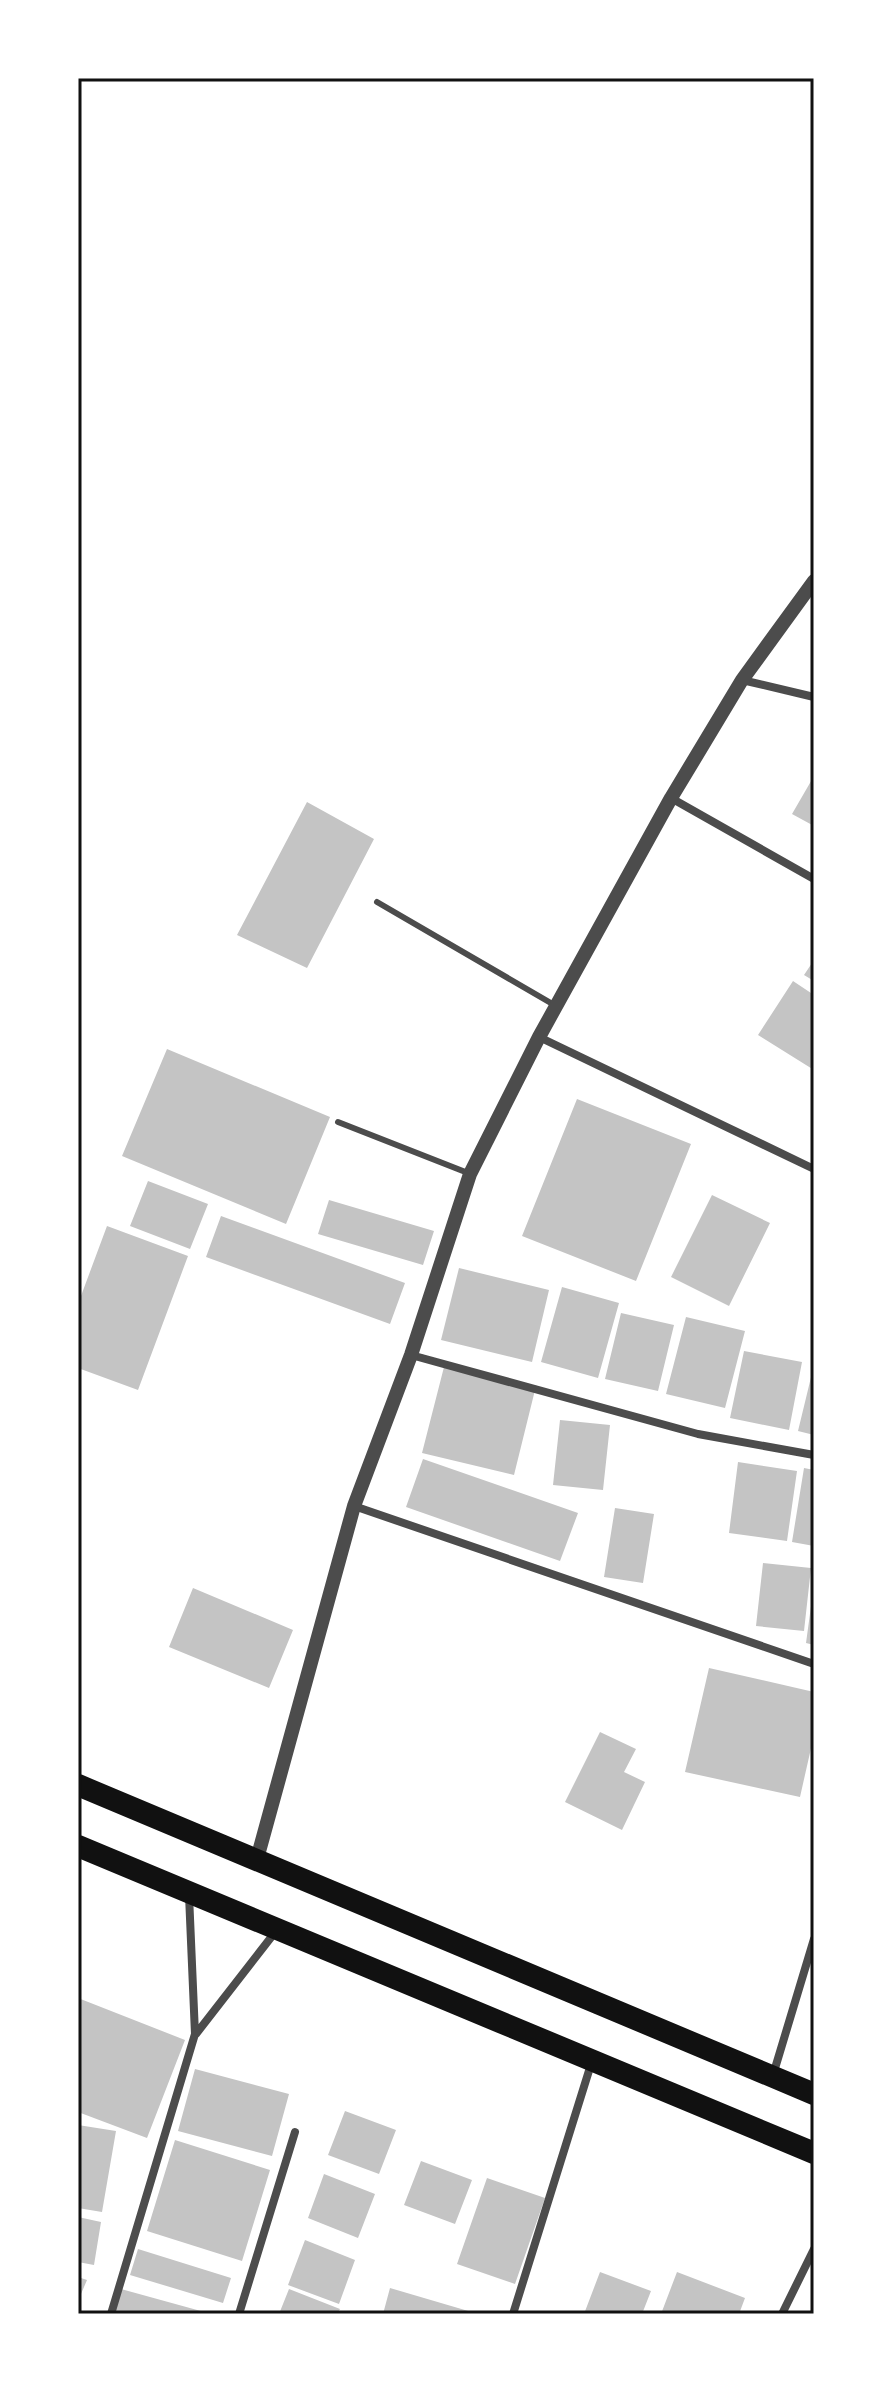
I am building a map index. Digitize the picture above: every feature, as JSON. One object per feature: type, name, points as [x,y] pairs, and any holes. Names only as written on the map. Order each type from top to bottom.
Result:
[{"type":"highway","points":[[78,1785],[814,2094]]},
{"type":"highway","points":[[78,1846],[814,2153]]},
{"type":"street","points":[[257,1859],[354,1506],[411,1355],[470,1174],[539,1037],[671,798],[742,680],[814,581]]},
{"type":"street","points":[[742,680],[814,697]]},
{"type":"street","points":[[671,798],[814,879]]},
{"type":"street","points":[[539,1037],[814,1169]]},
{"type":"street","points":[[411,1355],[698,1434],[814,1455]]},
{"type":"street","points":[[354,1506],[814,1664]]},
{"type":"street","points":[[111,2314],[195,2034],[189,1892]]},
{"type":"street","points":[[195,2034],[277,1929]]},
{"type":"street","points":[[772,2076],[814,1939]]},
{"type":"street","points":[[513,2314],[592,2060]]},
{"type":"street","points":[[239,2314],[295,2132]]},
{"type":"street","points":[[782,2314],[814,2249]]},
{"type":"lane","points":[[377,902],[556,1006]]},
{"type":"lane","points":[[338,1122],[470,1174]]},
{"type":"building","points":[[814,776],[814,826],[792,814]]},
{"type":"building","points":[[307,802],[374,839],[307,968],[237,935]]},
{"type":"building","points":[[814,960],[814,981],[804,975]]},
{"type":"building","points":[[793,981],[814,995],[814,1070],[758,1035]]},
{"type":"building","points":[[167,1049],[330,1117],[286,1224],[122,1156]]},
{"type":"building","points":[[577,1099],[691,1144],[636,1281],[522,1236]]},
{"type":"building","points":[[148,1181],[208,1204],[190,1249],[130,1226]]},
{"type":"building","points":[[712,1195],[770,1223],[729,1306],[671,1277]]},
{"type":"building","points":[[329,1200],[434,1231],[423,1265],[318,1234]]},
{"type":"building","points":[[221,1216],[405,1283],[390,1324],[206,1257]]},
{"type":"building","points":[[107,1226],[188,1256],[138,1390],[78,1368],[78,1304]]},
{"type":"building","points":[[459,1268],[549,1290],[532,1362],[441,1340]]},
{"type":"building","points":[[562,1287],[619,1303],[598,1378],[541,1362]]},
{"type":"building","points":[[621,1313],[674,1325],[658,1391],[605,1379]]},
{"type":"building","points":[[686,1317],[745,1331],[725,1408],[666,1394]]},
{"type":"building","points":[[744,1351],[802,1362],[789,1430],[730,1418]]},
{"type":"building","points":[[444,1367],[535,1390],[514,1475],[422,1453]]},
{"type":"building","points":[[814,1369],[814,1435],[798,1431]]},
{"type":"building","points":[[560,1420],[610,1425],[603,1490],[553,1485]]},
{"type":"building","points":[[423,1459],[578,1513],[560,1561],[406,1507]]},
{"type":"building","points":[[738,1462],[797,1471],[787,1541],[729,1533]]},
{"type":"building","points":[[804,1468],[814,1470],[814,1546],[792,1542]]},
{"type":"building","points":[[615,1508],[654,1514],[643,1583],[604,1577]]},
{"type":"building","points":[[763,1563],[811,1568],[804,1631],[756,1626]]},
{"type":"building","points":[[193,1588],[293,1630],[269,1688],[169,1647]]},
{"type":"building","points":[[814,1599],[814,1645],[806,1643]]},
{"type":"building","points":[[709,1668],[814,1692],[814,1735],[800,1797],[685,1772]]},
{"type":"building","points":[[600,1732],[636,1749],[624,1772],[645,1782],[622,1830],[565,1802]]},
{"type":"building","points":[[78,1998],[185,2040],[147,2138],[78,2112]]},
{"type":"building","points":[[195,2069],[289,2094],[272,2156],[178,2131]]},
{"type":"building","points":[[345,2111],[396,2130],[379,2174],[328,2155]]},
{"type":"building","points":[[78,2125],[116,2131],[102,2212],[78,2208]]},
{"type":"building","points":[[175,2140],[270,2170],[242,2261],[147,2231]]},
{"type":"building","points":[[421,2161],[472,2180],[455,2224],[404,2205]]},
{"type":"building","points":[[324,2174],[375,2194],[358,2238],[308,2218]]},
{"type":"building","points":[[487,2178],[545,2198],[515,2284],[457,2264]]},
{"type":"building","points":[[78,2217],[101,2222],[94,2265],[78,2262]]},
{"type":"building","points":[[305,2240],[355,2260],[339,2304],[288,2285]]},
{"type":"building","points":[[138,2249],[231,2278],[223,2303],[130,2275]]},
{"type":"building","points":[[600,2272],[651,2291],[642,2314],[584,2314]]},
{"type":"building","points":[[677,2272],[745,2298],[739,2314],[661,2314]]},
{"type":"building","points":[[78,2277],[87,2280],[78,2301]]},
{"type":"building","points":[[390,2288],[475,2313],[475,2314],[383,2314]]},
{"type":"building","points":[[121,2289],[208,2313],[208,2314],[114,2314]]},
{"type":"building","points":[[289,2289],[340,2309],[337,2314],[279,2314]]}]
